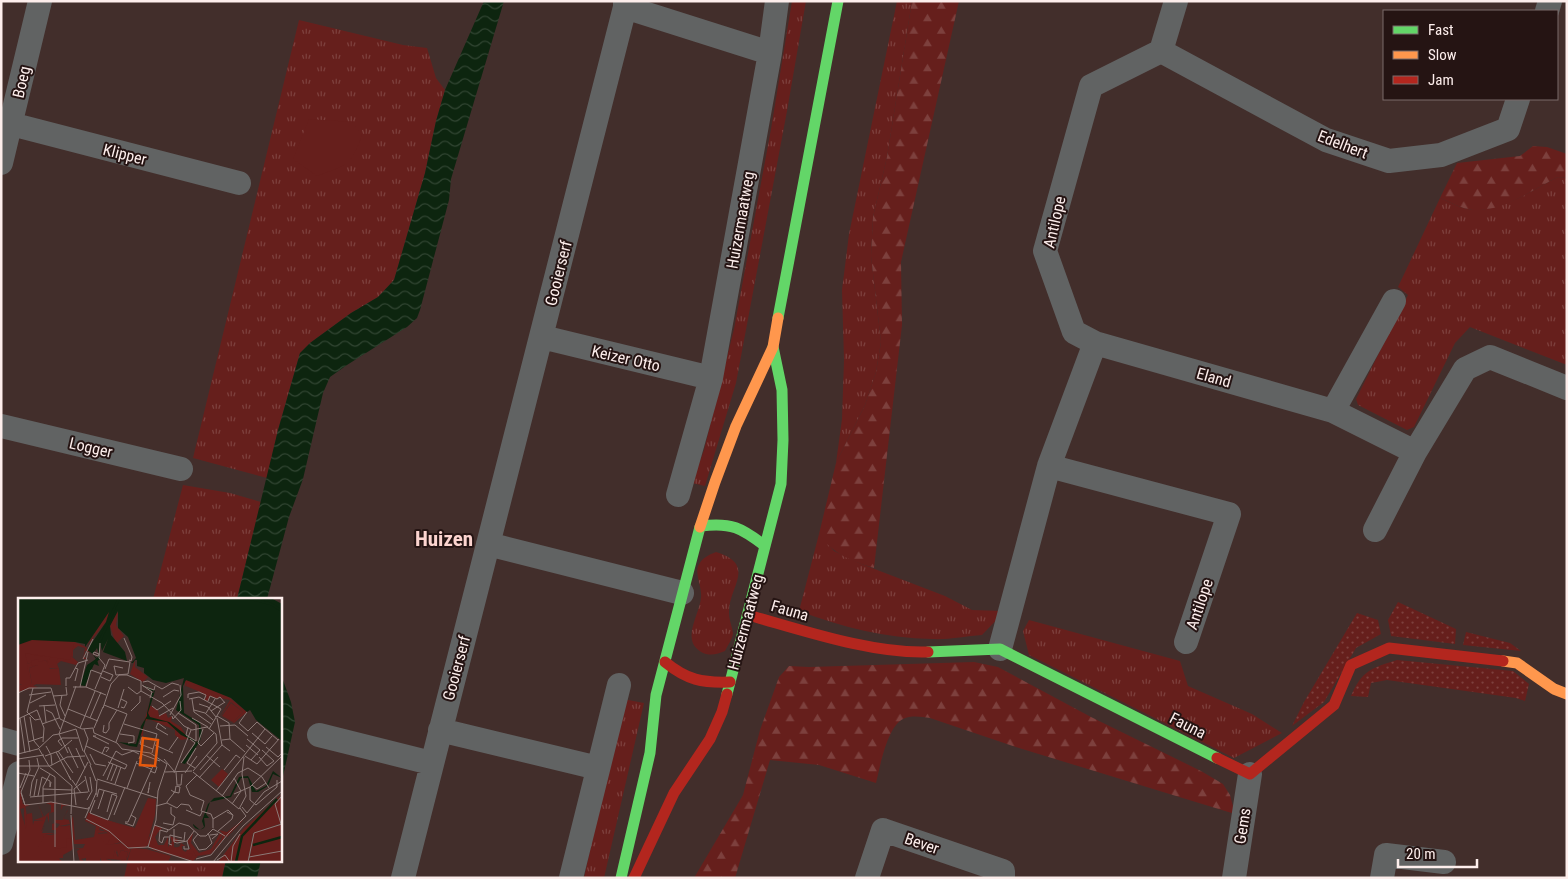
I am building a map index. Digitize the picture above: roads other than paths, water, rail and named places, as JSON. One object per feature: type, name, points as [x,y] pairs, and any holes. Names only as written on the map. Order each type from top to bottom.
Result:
[{"type":"main road","name":"Huizermaatweg","points":[[621,878],[650,753],[652,714],[656,695],[707,505],[753,385],[773,346],[838,1]]},
{"type":"main road","name":"Huizermaatweg","points":[[634,878],[674,793],[710,739],[722,712],[748,615],[781,484],[784,440],[782,390],[773,346]]},
{"type":"main road","points":[[701,526],[721,523],[736,526],[765,546]]},
{"type":"main road","name":"Fauna","points":[[748,615],[874,647],[919,652],[1000,649],[1250,774]]},
{"type":"main road","points":[[1250,774],[1334,705],[1351,665],[1389,648],[1517,663],[1554,688],[1567,694]]},
{"type":"main road","points":[[665,662],[680,675],[694,681],[730,682]]},
{"type":"street","name":"Boeg","points":[[1,163],[40,1]]},
{"type":"street","name":"Huizermaatweg","points":[[678,495],[711,378],[770,53],[777,1]]},
{"type":"street","points":[[1161,51],[1176,1]]},
{"type":"street","points":[[625,4],[770,53]]},
{"type":"street","name":"Gooierserf","points":[[403,878],[542,337],[625,4]]},
{"type":"street","name":"Edelhert","points":[[1161,51],[1326,140],[1389,161],[1441,155],[1508,129],[1518,100]]},
{"type":"street","name":"Antilope","points":[[1096,343],[1074,332],[1045,251],[1091,86],[1161,51]]},
{"type":"street","name":"Klipper","points":[[11,124],[239,183]]},
{"type":"street","points":[[1333,411],[1394,301]]},
{"type":"street","name":"Keizer Otto","points":[[542,337],[711,378]]},
{"type":"street","points":[[1000,649],[1049,466],[1096,343]]},
{"type":"street","name":"Eland","points":[[1096,343],[1333,411],[1415,452]]},
{"type":"street","points":[[1375,530],[1415,452],[1464,369],[1490,357],[1567,388]]},
{"type":"street","name":"Logger","points":[[1,426],[181,469]]},
{"type":"street","name":"Antilope","points":[[1049,466],[1229,514],[1186,642]]},
{"type":"street","points":[[488,544],[682,593]]},
{"type":"street","points":[[571,878],[619,685]]},
{"type":"street","points":[[440,730],[598,768]]},
{"type":"street","points":[[319,735],[431,763]]},
{"type":"street","points":[[1,739],[18,744]]},
{"type":"street","name":"Gems","points":[[1234,878],[1250,774]]},
{"type":"street","points":[[1,843],[18,776]]},
{"type":"street","name":"Bever","points":[[867,878],[883,830],[1002,871],[1003,878]]},
{"type":"street","points":[[1382,878],[1386,855],[1444,862]]},
{"type":"water","points":[[484,1],[504,1],[451,179],[449,200],[417,318],[407,327],[330,377],[323,393],[303,479],[289,517],[267,598],[237,598],[278,430],[300,353],[310,343],[351,313],[378,297],[394,280],[425,173],[445,90]]},
{"type":"water","points":[[281,675],[291,702],[295,722],[281,785]]},
{"type":"water","points":[[226,862],[261,862],[257,878],[222,878]]},
{"type":"district","name":"Huizen","points":[[444,539]]}]
